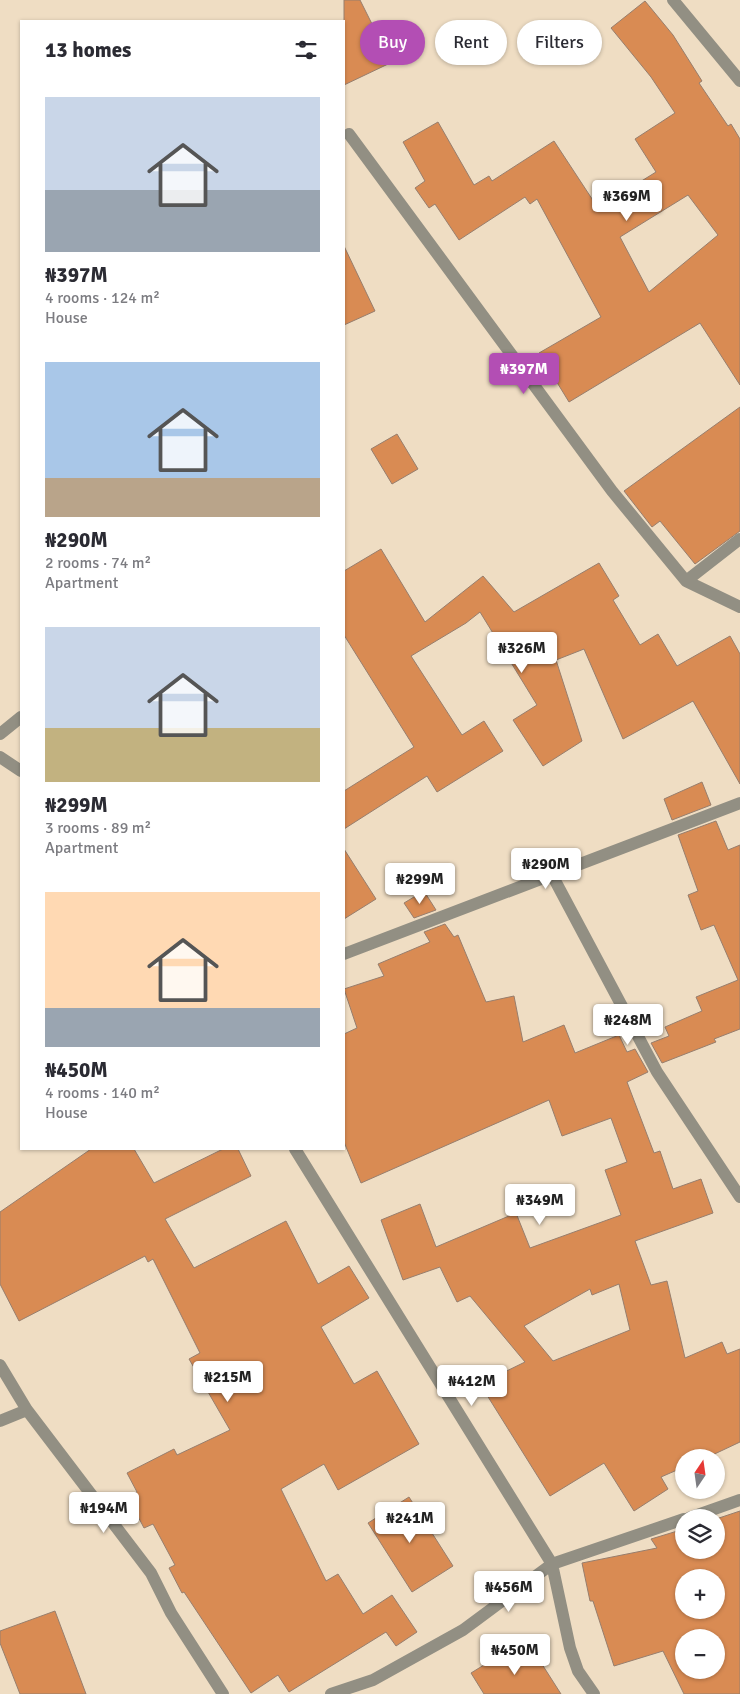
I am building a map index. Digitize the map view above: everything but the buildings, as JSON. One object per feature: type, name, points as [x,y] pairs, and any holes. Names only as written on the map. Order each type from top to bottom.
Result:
[{"type":"street","points":[[673,0],[740,81]]},
{"type":"street","points":[[349,134],[612,491],[686,581],[740,606]]},
{"type":"street","points":[[686,581],[740,539]]},
{"type":"street","points":[[0,734],[20,719]]},
{"type":"street","points":[[2,761],[20,770]]},
{"type":"street","points":[[345,954],[740,803]]},
{"type":"street","points":[[551,874],[657,1072],[740,1197]]},
{"type":"street","points":[[296,1150],[552,1564],[570,1648],[578,1671],[594,1694]]},
{"type":"street","points":[[0,1365],[27,1410],[151,1573],[171,1613],[223,1694]]},
{"type":"street","points":[[0,1421],[27,1410]]},
{"type":"street","points":[[714,1509],[740,1500]]},
{"type":"street","points":[[331,1694],[373,1680],[463,1630],[552,1564],[675,1522]]}]
